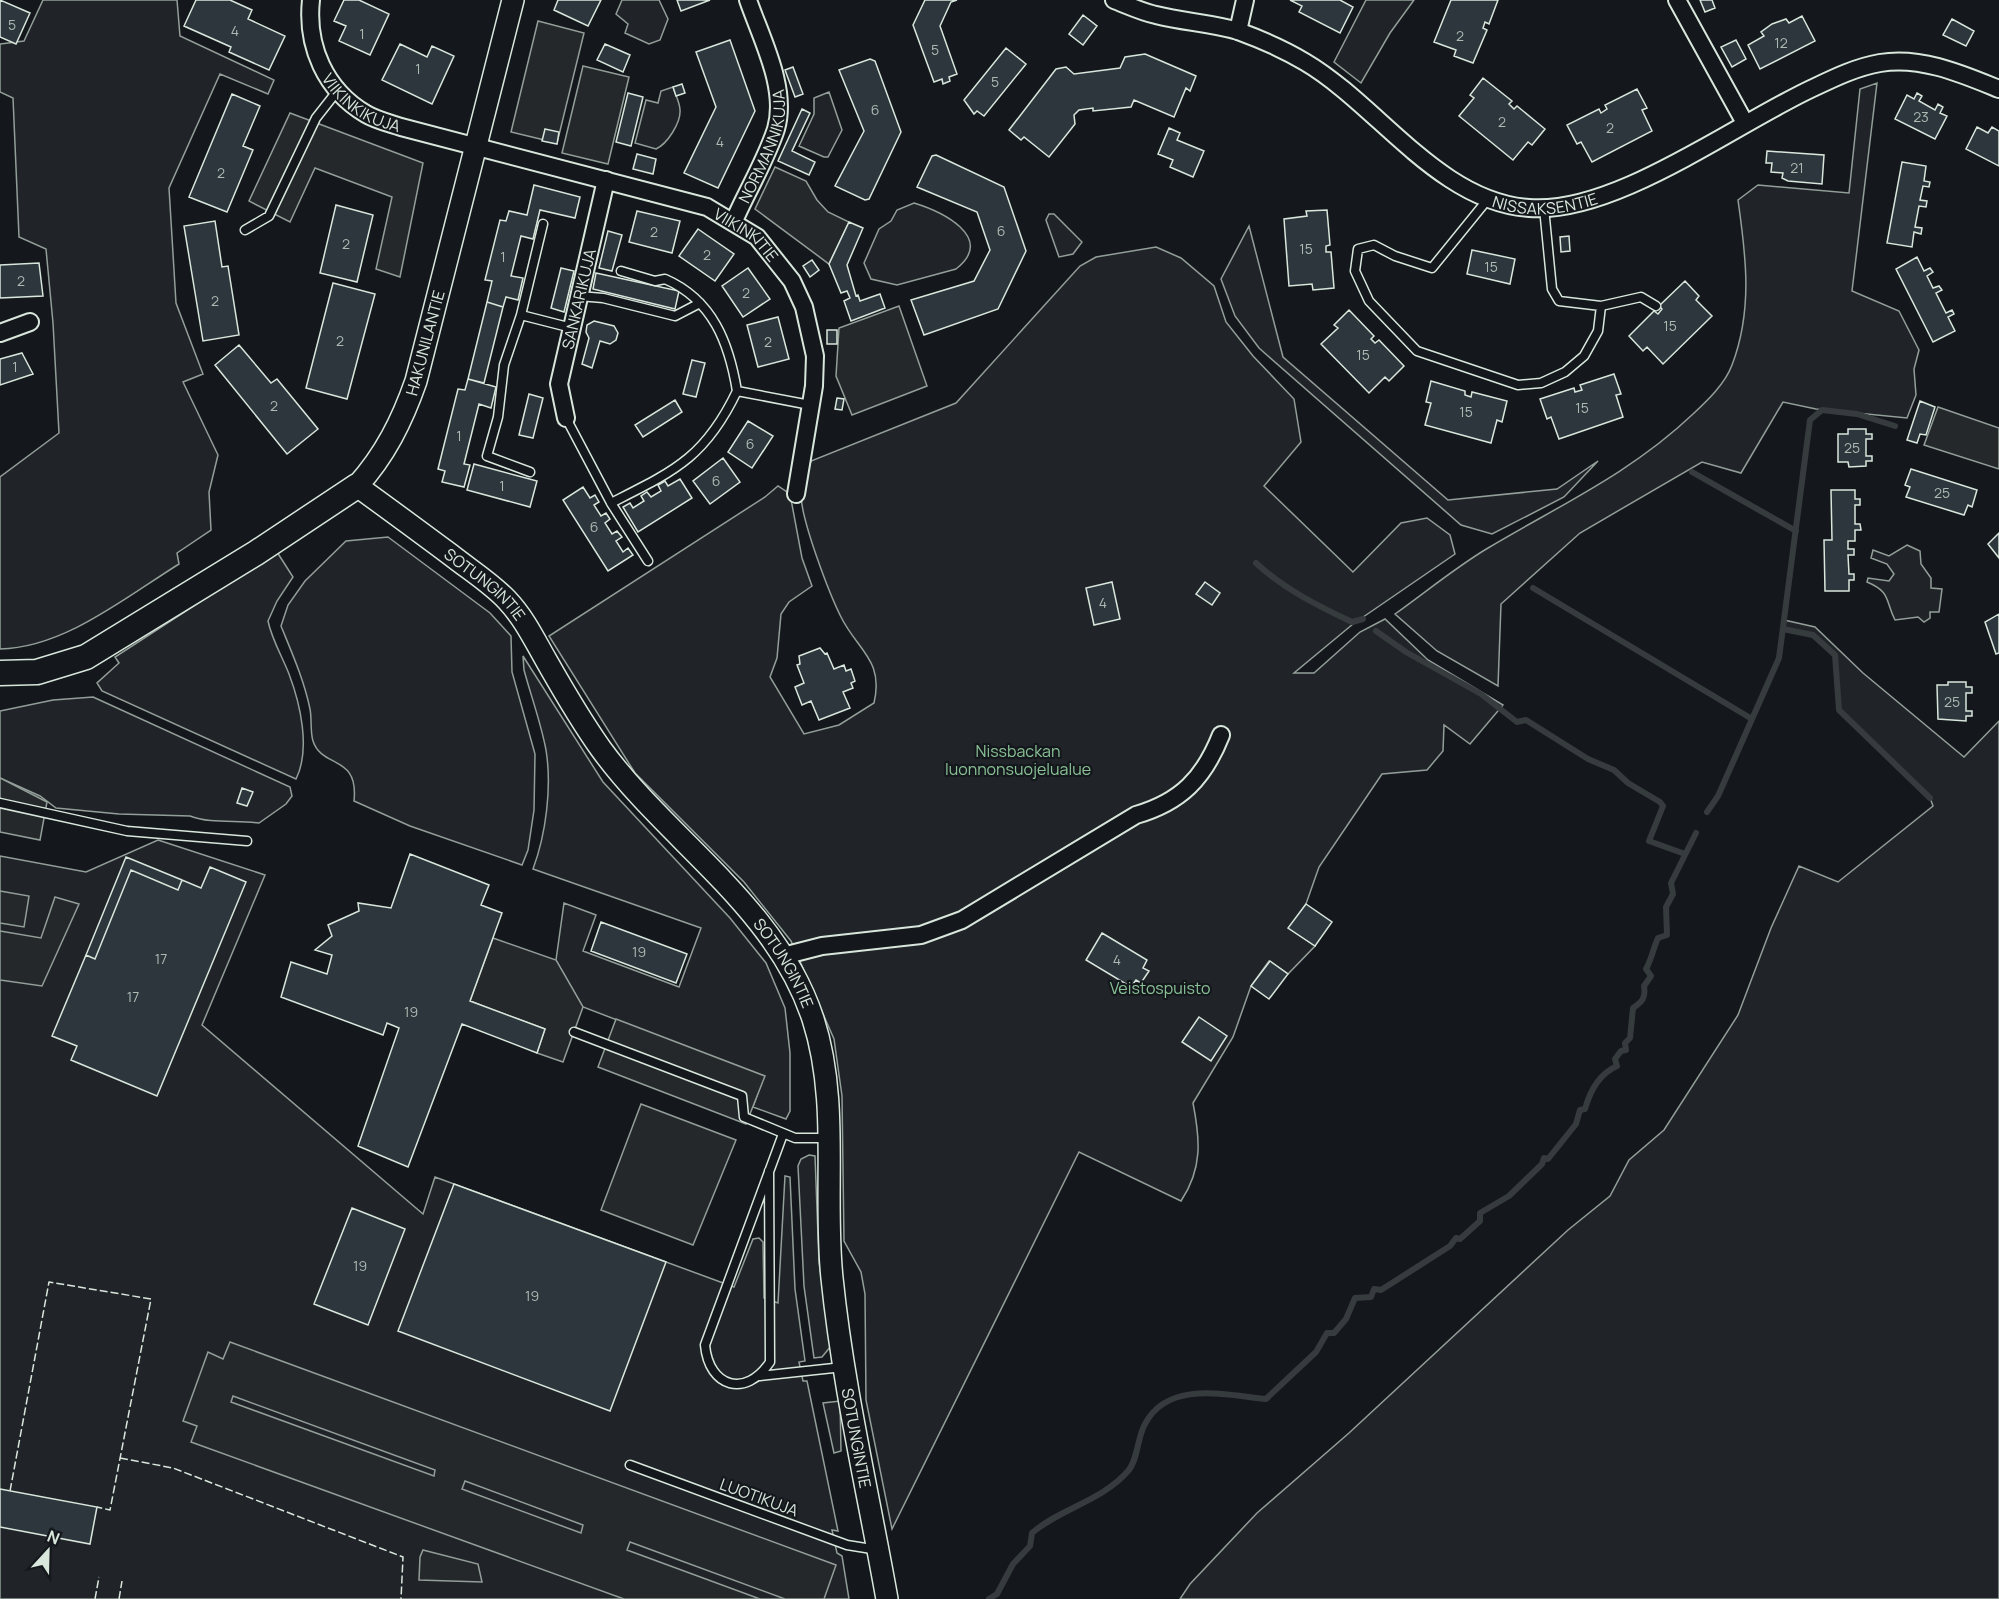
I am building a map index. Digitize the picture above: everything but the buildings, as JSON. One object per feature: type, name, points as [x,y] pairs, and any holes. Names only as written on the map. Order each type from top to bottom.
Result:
[{"type":"main road","name":"HAKUNILANTIE","points":[[0,673],[37,672],[86,657],[256,553],[357,486]]},
{"type":"street","name":"VIIKINKIKUJA","points":[[311,0],[310,28],[316,56],[329,81],[349,103],[368,116],[400,128],[476,147]]},
{"type":"street","name":"HAKUNILANTIE","points":[[357,486],[377,463],[393,438],[416,381],[513,0]]},
{"type":"street","name":"NORMANNIKUJA","points":[[734,221],[776,129],[778,112],[773,74],[748,0]]},
{"type":"street","name":"NISSAKSENTIE","points":[[1114,0],[1154,15],[1238,32],[1306,63],[1443,173],[1488,200],[1527,208],[1565,208],[1596,199],[1644,178],[1745,123],[1849,71],[1881,63],[1911,63],[1950,70],[1999,89]]},
{"type":"street","points":[[1238,32],[1245,0]]},
{"type":"street","points":[[1677,0],[1745,123]]},
{"type":"street","name":"VIIKINKITIE","points":[[476,147],[707,207],[734,221],[757,237],[792,281],[804,307],[815,356],[796,494]]},
{"type":"street","name":"SANKARIKUJA","points":[[566,418],[559,384],[606,180]]},
{"type":"street","points":[[0,333],[30,322]]},
{"type":"street","name":"SOTUNGINTIE","points":[[357,486],[492,586],[521,615],[581,718],[623,777],[766,930],[803,994],[818,1039],[824,1068],[828,1138],[827,1210],[844,1367],[887,1599]]},
{"type":"street","points":[[783,956],[822,946],[921,935],[962,920],[1136,815],[1160,808],[1193,783],[1210,762],[1221,735]]},
{"type":"lane","points":[[245,230],[269,216],[316,118],[338,90]]},
{"type":"lane","points":[[1488,200],[1432,268],[1395,256],[1374,245],[1358,249],[1355,271],[1369,301],[1417,351],[1518,385],[1541,383],[1565,372],[1584,356],[1598,331],[1601,306]]},
{"type":"lane","points":[[1544,208],[1552,289],[1559,301],[1601,306],[1641,297],[1656,306]]},
{"type":"lane","points":[[530,472],[488,456],[498,417],[504,365],[521,315],[543,224]]},
{"type":"lane","points":[[611,503],[683,464],[708,441],[725,416],[737,391],[722,331],[695,297],[665,279],[655,280],[621,271]]},
{"type":"lane","points":[[579,296],[603,298],[675,316],[699,303]]},
{"type":"lane","points":[[521,315],[572,328]]},
{"type":"lane","points":[[737,391],[810,405]]},
{"type":"lane","points":[[566,418],[611,503],[648,561]]},
{"type":"lane","points":[[0,803],[127,831],[247,841]]},
{"type":"lane","points":[[574,1032],[742,1096],[744,1117],[783,1134],[795,1138],[828,1138]]},
{"type":"lane","points":[[769,1172],[770,1362],[760,1376],[747,1384],[730,1383],[716,1377],[706,1362],[705,1345],[783,1134]]},
{"type":"lane","points":[[760,1376],[844,1367]]},
{"type":"lane","name":"LUOTIKUJA","points":[[630,1465],[847,1545],[879,1550]]},
{"type":"green space","points":[[43,0],[177,0],[180,36],[274,80],[268,94],[220,74],[169,188],[176,303],[203,374],[183,382],[218,455],[209,492],[211,530],[177,553],[179,564],[94,618],[48,640],[0,649],[0,477],[59,433],[46,249],[19,237],[13,98],[0,92],[0,44],[24,41]]},
{"type":"green space","points":[[622,0],[659,0],[668,19],[660,40],[649,44],[625,33],[628,24],[616,14]]},
{"type":"green space","points":[[1366,0],[1414,0],[1390,33],[1361,83],[1334,62]]},
{"type":"green space","points":[[1877,83],[1852,291],[1899,311],[1919,350],[1914,369],[1916,395],[1907,418],[1816,409],[1783,402],[1741,473],[1702,462],[1580,533],[1501,604],[1498,686],[1437,651],[1395,614],[1476,555],[1594,487],[1645,454],[1710,398],[1729,372],[1743,324],[1746,283],[1738,200],[1758,185],[1849,193],[1860,89]]},
{"type":"green space","points":[[673,87],[680,115],[665,143],[656,149],[635,143],[646,100],[658,103],[661,91]]},
{"type":"green space","points":[[829,92],[842,130],[828,157],[824,157],[799,146],[814,114],[814,98]]},
{"type":"green space","points":[[914,203],[937,212],[960,227],[968,236],[970,246],[967,257],[956,269],[897,285],[871,279],[864,263],[879,229],[891,221],[897,210]]},
{"type":"green space","points":[[1049,214],[1054,214],[1082,242],[1073,254],[1059,257],[1046,220]]},
{"type":"green space","points":[[1249,226],[1283,357],[1448,500],[1557,489],[1598,461],[1564,497],[1492,534],[1461,525],[1259,348],[1235,316],[1221,279]]},
{"type":"green space","points":[[1156,247],[1181,258],[1214,286],[1226,322],[1253,356],[1294,399],[1301,442],[1264,486],[1353,572],[1401,523],[1427,518],[1450,535],[1455,554],[1353,624],[1294,673],[1314,673],[1360,632],[1385,619],[1428,660],[1503,705],[1470,744],[1444,725],[1443,751],[1427,770],[1382,774],[1319,867],[1306,904],[1289,928],[1315,946],[1288,974],[1269,961],[1251,986],[1233,1037],[1193,1103],[1198,1153],[1193,1177],[1181,1201],[1079,1152],[892,1529],[866,1400],[865,1294],[861,1272],[844,1241],[842,1096],[834,1039],[791,941],[744,882],[635,773],[549,636],[765,497],[778,486],[790,494],[802,558],[812,586],[789,602],[781,614],[777,658],[770,677],[804,734],[839,725],[874,703],[876,688],[872,666],[841,617],[806,522],[801,492],[811,461],[956,403],[1080,266],[1096,257]]},
{"type":"green space","points":[[388,537],[490,613],[511,636],[512,672],[535,754],[534,810],[528,850],[522,865],[410,826],[354,801],[351,776],[346,769],[324,756],[313,741],[311,713],[307,698],[281,626],[288,605],[305,581],[346,541]]},
{"type":"green space","points":[[1907,545],[1920,551],[1921,564],[1931,578],[1931,588],[1942,589],[1939,612],[1930,612],[1930,618],[1924,622],[1918,617],[1895,620],[1884,593],[1867,582],[1868,578],[1889,581],[1894,574],[1887,564],[1871,558],[1873,550],[1889,556]]},
{"type":"green space","points":[[277,552],[293,577],[277,601],[268,621],[289,674],[300,712],[303,754],[296,779],[102,691],[97,683],[119,663],[115,657]]},
{"type":"green space","points":[[1784,620],[1815,627],[1863,673],[1964,757],[1999,721],[1999,1599],[1180,1599],[1190,1584],[1257,1513],[1349,1433],[1568,1230],[1610,1196],[1629,1160],[1664,1130],[1738,1015],[1771,928],[1799,866],[1838,882],[1933,806],[1930,798],[1839,710],[1835,655],[1813,635],[1783,629]]},
{"type":"green space","points":[[523,656],[603,782],[730,918],[766,963],[785,1008],[790,1053],[790,1111],[786,1119],[753,1107],[764,1076],[583,1007],[556,960],[564,903],[596,915],[583,951],[679,987],[701,928],[533,869],[547,810],[548,764],[524,670]]},
{"type":"green space","points":[[93,697],[290,787],[292,796],[286,804],[259,823],[215,821],[190,816],[119,814],[56,808],[40,796],[0,778],[0,711],[53,700]]},
{"type":"green space","points":[[158,840],[265,875],[202,1025],[423,1214],[435,1177],[734,1287],[753,1239],[759,1238],[763,1242],[764,1298],[778,1303],[785,1176],[790,1177],[795,1289],[805,1361],[799,1362],[803,1381],[807,1381],[838,1531],[832,1530],[837,1553],[842,1556],[849,1599],[0,1599],[0,856],[86,872]]},
{"type":"green space","points":[[809,1155],[815,1156],[819,1262],[831,1346],[822,1357],[814,1358],[804,1286],[798,1166],[801,1159]]},
{"type":"green space","points":[[840,1401],[841,1451],[834,1453],[823,1403]]},
{"type":"shaded area","points":[[538,21],[584,33],[557,143],[511,132]]},
{"type":"shaded area","points":[[583,66],[629,77],[608,164],[562,153]]},
{"type":"shaded area","points":[[290,113],[423,163],[400,277],[376,269],[392,197],[315,168],[290,222],[249,201]]},
{"type":"shaded area","points":[[775,167],[806,181],[817,200],[828,212],[849,222],[829,264],[755,209]]},
{"type":"shaded area","points":[[899,306],[927,386],[852,415],[836,376],[839,328]]},
{"type":"shaded area","points":[[1938,407],[1999,428],[1999,469],[1924,445]]},
{"type":"shaded area","points":[[0,778],[47,802],[40,840],[0,832]]},
{"type":"shaded area","points":[[0,891],[29,896],[24,927],[0,923]]},
{"type":"shaded area","points":[[55,897],[79,904],[42,986],[0,980],[0,931],[41,938]]},
{"type":"shaded area","points":[[493,938],[556,960],[583,1007],[563,1062],[537,1053],[545,1029],[470,1001]]},
{"type":"shaded area","points":[[616,1019],[765,1076],[746,1124],[598,1067]]},
{"type":"shaded area","points":[[641,1104],[736,1140],[693,1245],[601,1210]]},
{"type":"shaded area","points":[[230,1342],[836,1565],[824,1599],[785,1599],[630,1542],[627,1550],[760,1599],[624,1599],[191,1442],[197,1426],[183,1421],[208,1352],[223,1359]],"holes":[[[233,1396],[435,1470],[434,1476],[231,1402]],[[465,1481],[583,1525],[581,1533],[462,1489]]]},
{"type":"shaded area","points":[[423,1550],[478,1564],[482,1582],[419,1580],[420,1557]]},
{"type":"waterway","points":[[1707,812],[1718,796],[1779,658],[1810,420],[1822,410],[1857,414],[1895,426]]},
{"type":"waterway","points":[[1692,472],[1796,531]]},
{"type":"waterway","points":[[1256,563],[1278,581],[1314,603],[1352,622],[1363,619]]},
{"type":"waterway","points":[[1533,588],[1752,719]]},
{"type":"waterway","points":[[1783,629],[1813,635],[1835,655],[1839,710],[1930,798]]},
{"type":"waterway","points":[[1376,631],[1406,652],[1481,694],[1517,722],[1526,720],[1588,759],[1614,770],[1628,783],[1660,802],[1663,806],[1649,841],[1685,854]]},
{"type":"waterway","points":[[989,1599],[997,1594],[1013,1564],[1030,1546],[1032,1533],[1043,1524],[1106,1490],[1128,1471],[1134,1461],[1142,1430],[1155,1410],[1168,1401],[1199,1394],[1266,1399],[1316,1352],[1327,1333],[1334,1333],[1346,1319],[1355,1298],[1371,1297],[1374,1289],[1381,1290],[1450,1246],[1456,1238],[1460,1239],[1480,1221],[1480,1213],[1509,1196],[1542,1164],[1544,1158],[1548,1159],[1576,1124],[1580,1110],[1585,1109],[1596,1084],[1617,1066],[1615,1059],[1621,1051],[1626,1050],[1625,1043],[1630,1038],[1633,1008],[1643,999],[1644,986],[1651,976],[1646,969],[1658,938],[1667,935],[1666,907],[1673,894],[1671,883],[1696,833]]},
{"type":"fence","points":[[10,1491],[49,1282],[151,1299],[110,1510],[97,1507]]},
{"type":"fence","points":[[120,1458],[173,1468],[403,1557],[401,1599]]},
{"type":"fence","points":[[95,1599],[99,1577]]},
{"type":"fence","points":[[119,1599],[122,1581]]},
{"type":"park label","name":"Nissbackan luonnonsuojelualue","points":[[1018,760]]},
{"type":"park label","name":"Veistospuisto","points":[[1160,988]]}]
